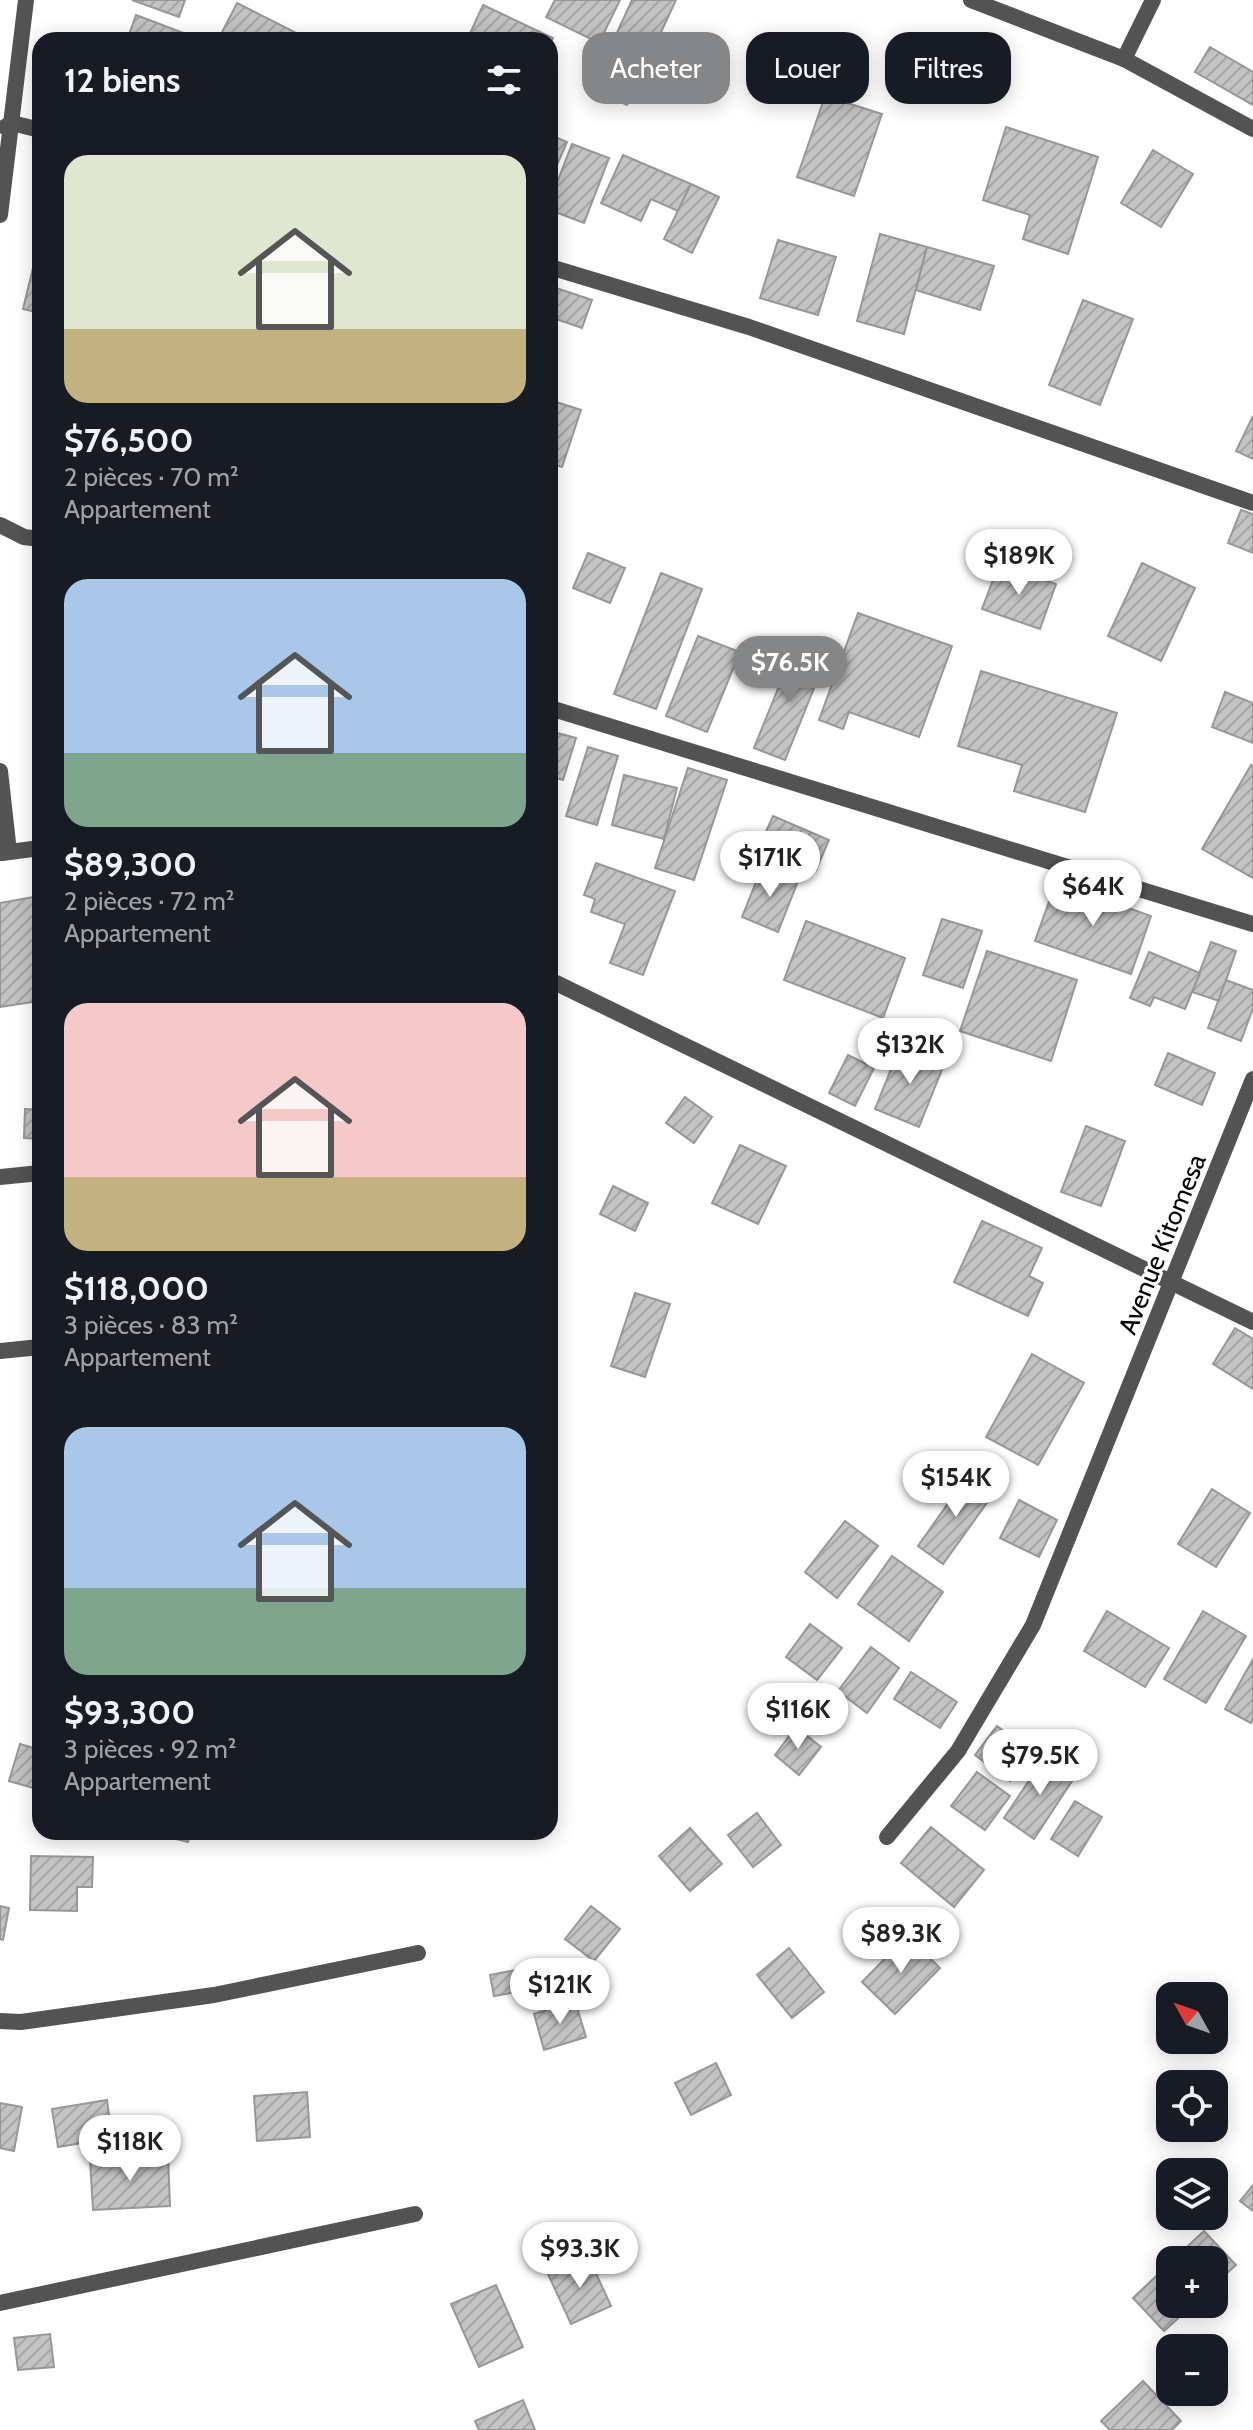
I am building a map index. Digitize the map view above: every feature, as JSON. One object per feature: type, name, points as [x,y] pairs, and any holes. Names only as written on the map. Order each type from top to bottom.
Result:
[{"type":"street","points":[[0,215],[6,127],[26,0]]},
{"type":"street","points":[[971,0],[1124,59],[1253,129]]},
{"type":"street","points":[[1124,59],[1153,0]]},
{"type":"street","points":[[6,127],[32,129]]},
{"type":"street","points":[[558,269],[749,327],[1253,503]]},
{"type":"street","points":[[0,525],[32,538]]},
{"type":"street","points":[[558,710],[1253,924]]},
{"type":"street","points":[[0,771],[5,852],[32,849]]},
{"type":"street","points":[[558,984],[1253,1322]]},
{"type":"street","name":"Avenue Kitomesa","points":[[887,1837],[958,1751],[1033,1625],[1174,1282],[1253,1079]]},
{"type":"street","points":[[0,1177],[32,1174]]},
{"type":"street","points":[[0,1351],[32,1348]]},
{"type":"street","points":[[0,2021],[21,2022],[214,1995],[418,1953]]},
{"type":"street","points":[[0,2303],[415,2214]]},
{"type":"building","points":[[132,0],[185,0],[179,17]]},
{"type":"building","points":[[555,0],[620,0],[604,32],[582,32],[582,35],[546,17]]},
{"type":"building","points":[[632,0],[676,0],[661,32],[617,32]]},
{"type":"building","points":[[237,3],[294,32],[222,32]]},
{"type":"building","points":[[483,5],[540,32],[471,32]]},
{"type":"building","points":[[136,15],[181,32],[130,32]]},
{"type":"building","points":[[1210,47],[1253,72],[1253,105],[1195,72]]},
{"type":"building","points":[[822,104],[850,104],[882,114],[854,196],[797,177]]},
{"type":"building","points":[[1006,127],[1098,157],[1068,254],[1023,239],[1030,215],[983,200]]},
{"type":"building","points":[[558,138],[567,142],[558,163]]},
{"type":"building","points":[[572,144],[609,158],[584,223],[558,213],[558,180]]},
{"type":"building","points":[[1153,150],[1193,174],[1161,227],[1121,203]]},
{"type":"building","points":[[623,155],[691,184],[678,211],[651,199],[641,221],[601,203]]},
{"type":"building","points":[[691,184],[719,197],[692,253],[664,239]]},
{"type":"building","points":[[880,234],[927,247],[904,334],[857,321]]},
{"type":"building","points":[[778,240],[836,257],[818,315],[760,298]]},
{"type":"building","points":[[927,247],[994,266],[980,310],[916,290]]},
{"type":"building","points":[[32,272],[32,311],[23,309]]},
{"type":"building","points":[[558,289],[592,300],[582,328],[558,320]]},
{"type":"building","points":[[1083,300],[1133,319],[1100,405],[1049,385]]},
{"type":"building","points":[[558,403],[581,410],[562,467],[558,466]]},
{"type":"building","points":[[1253,416],[1253,459],[1236,451]]},
{"type":"building","points":[[1241,510],[1253,514],[1253,553],[1228,543]]},
{"type":"building","points":[[588,553],[625,568],[610,603],[573,588]]},
{"type":"building","points":[[1142,563],[1195,588],[1161,661],[1108,636]]},
{"type":"building","points":[[999,564],[1056,584],[1040,629],[982,609]]},
{"type":"building","points":[[661,573],[702,589],[656,709],[614,694]]},
{"type":"building","points":[[858,613],[952,646],[919,737],[849,712],[843,729],[819,720]]},
{"type":"building","points":[[698,636],[740,652],[707,732],[666,716]]},
{"type":"building","points":[[794,649],[825,661],[785,760],[754,748]]},
{"type":"building","points":[[981,671],[1117,713],[1085,812],[1014,791],[1022,765],[958,746]]},
{"type":"building","points":[[1225,692],[1253,703],[1253,743],[1212,727]]},
{"type":"building","points":[[558,733],[576,738],[563,780],[558,778]]},
{"type":"building","points":[[588,747],[618,756],[597,825],[566,816]]},
{"type":"building","points":[[1253,766],[1253,878],[1202,849]]},
{"type":"building","points":[[688,768],[727,780],[694,880],[655,868]]},
{"type":"building","points":[[624,775],[677,788],[664,839],[612,825]]},
{"type":"building","points":[[773,816],[829,840],[816,870],[803,865],[798,881],[752,862]]},
{"type":"building","points":[[596,863],[675,891],[643,975],[610,963],[625,924],[591,912],[595,899],[584,895]]},
{"type":"building","points":[[762,867],[798,881],[778,932],[742,917]]},
{"type":"building","points":[[1056,882],[1151,916],[1131,974],[1035,941]]},
{"type":"building","points":[[32,897],[32,1002],[0,1007],[0,903]]},
{"type":"building","points":[[942,919],[982,931],[963,988],[923,975]]},
{"type":"building","points":[[806,921],[905,958],[883,1018],[784,980]]},
{"type":"building","points":[[1211,942],[1236,951],[1219,1001],[1192,992]]},
{"type":"building","points":[[987,951],[1077,980],[1051,1061],[960,1031]]},
{"type":"building","points":[[1149,952],[1200,973],[1185,1009],[1154,997],[1150,1006],[1130,998]]},
{"type":"building","points":[[1226,980],[1253,990],[1253,1008],[1241,1041],[1208,1028]]},
{"type":"building","points":[[901,1044],[945,1062],[919,1127],[875,1109]]},
{"type":"building","points":[[1168,1053],[1215,1073],[1202,1105],[1155,1085]]},
{"type":"building","points":[[848,1055],[874,1068],[855,1106],[829,1093]]},
{"type":"building","points":[[685,1097],[712,1117],[694,1143],[666,1123]]},
{"type":"building","points":[[25,1109],[32,1109],[32,1138],[24,1138]]},
{"type":"building","points":[[1086,1126],[1125,1141],[1101,1206],[1061,1192]]},
{"type":"building","points":[[740,1145],[786,1166],[758,1224],[712,1203]]},
{"type":"building","points":[[613,1186],[648,1203],[635,1231],[600,1214]]},
{"type":"building","points":[[982,1221],[1042,1248],[1029,1276],[1043,1283],[1028,1316],[954,1282]]},
{"type":"building","points":[[635,1293],[670,1304],[645,1377],[611,1366]]},
{"type":"building","points":[[1235,1328],[1253,1339],[1253,1389],[1213,1364]]},
{"type":"building","points":[[1032,1354],[1084,1383],[1038,1465],[986,1437]]},
{"type":"building","points":[[968,1475],[994,1493],[943,1564],[918,1546]]},
{"type":"building","points":[[1212,1489],[1250,1513],[1216,1567],[1178,1544]]},
{"type":"building","points":[[1019,1500],[1057,1520],[1039,1557],[1000,1538]]},
{"type":"building","points":[[845,1521],[878,1546],[837,1598],[805,1572]]},
{"type":"building","points":[[892,1556],[943,1592],[909,1641],[858,1604]]},
{"type":"building","points":[[1107,1611],[1169,1648],[1145,1687],[1084,1651]]},
{"type":"building","points":[[1203,1611],[1246,1636],[1206,1703],[1164,1679]]},
{"type":"building","points":[[810,1624],[842,1648],[817,1680],[786,1657]]},
{"type":"building","points":[[871,1647],[899,1668],[867,1713],[838,1691]]},
{"type":"building","points":[[1253,1659],[1253,1718],[1251,1723],[1225,1709]]},
{"type":"building","points":[[911,1672],[957,1702],[940,1728],[894,1699]]},
{"type":"building","points":[[997,1726],[1032,1752],[1010,1781],[975,1755]]},
{"type":"building","points":[[796,1727],[821,1747],[799,1775],[775,1755]]},
{"type":"building","points":[[20,1744],[32,1748],[32,1788],[9,1781]]},
{"type":"building","points":[[1046,1755],[1076,1775],[1034,1839],[1004,1818]]},
{"type":"building","points":[[977,1772],[1010,1796],[985,1830],[951,1806]]},
{"type":"building","points":[[1075,1801],[1102,1817],[1078,1856],[1051,1839]]},
{"type":"building","points":[[757,1813],[781,1845],[753,1867],[728,1835]]},
{"type":"building","points":[[931,1827],[984,1870],[954,1907],[901,1863]]},
{"type":"building","points":[[690,1828],[722,1864],[690,1891],[659,1856]]},
{"type":"building","points":[[31,1856],[93,1857],[92,1887],[77,1887],[77,1911],[30,1910]]},
{"type":"building","points":[[0,1906],[9,1908],[3,1940],[0,1939]]},
{"type":"building","points":[[591,1906],[620,1929],[594,1961],[565,1939]]},
{"type":"building","points":[[907,1936],[940,1968],[895,2014],[862,1982]]},
{"type":"building","points":[[789,1948],[824,1992],[792,2018],[757,1975]]},
{"type":"building","points":[[526,1968],[529,1990],[494,1996],[490,1975]]},
{"type":"building","points":[[575,2001],[586,2037],[544,2050],[534,2014]]},
{"type":"building","points":[[716,2063],[731,2095],[691,2115],[675,2083]]},
{"type":"building","points":[[307,2092],[310,2137],[257,2141],[254,2096]]},
{"type":"building","points":[[107,2100],[112,2138],[58,2147],[52,2109]]},
{"type":"building","points":[[0,2103],[22,2107],[14,2151],[0,2148]]},
{"type":"building","points":[[168,2156],[170,2206],[93,2210],[90,2160]]},
{"type":"building","points":[[1253,2185],[1253,2211],[1240,2201]]},
{"type":"building","points":[[1204,2231],[1218,2246],[1188,2246]]},
{"type":"building","points":[[588,2256],[611,2306],[571,2324],[548,2274]]},
{"type":"building","points":[[1228,2256],[1236,2265],[1228,2272]]},
{"type":"building","points":[[1156,2276],[1156,2318],[1178,2318],[1164,2331],[1133,2298]]},
{"type":"building","points":[[496,2285],[523,2347],[479,2367],[451,2304]]},
{"type":"building","points":[[50,2334],[54,2367],[18,2370],[14,2338]]},
{"type":"building","points":[[1143,2381],[1156,2395],[1156,2406],[1167,2406],[1181,2421],[1172,2430],[1110,2430],[1101,2421]]},
{"type":"building","points":[[523,2400],[535,2430],[479,2430],[475,2421]]}]
